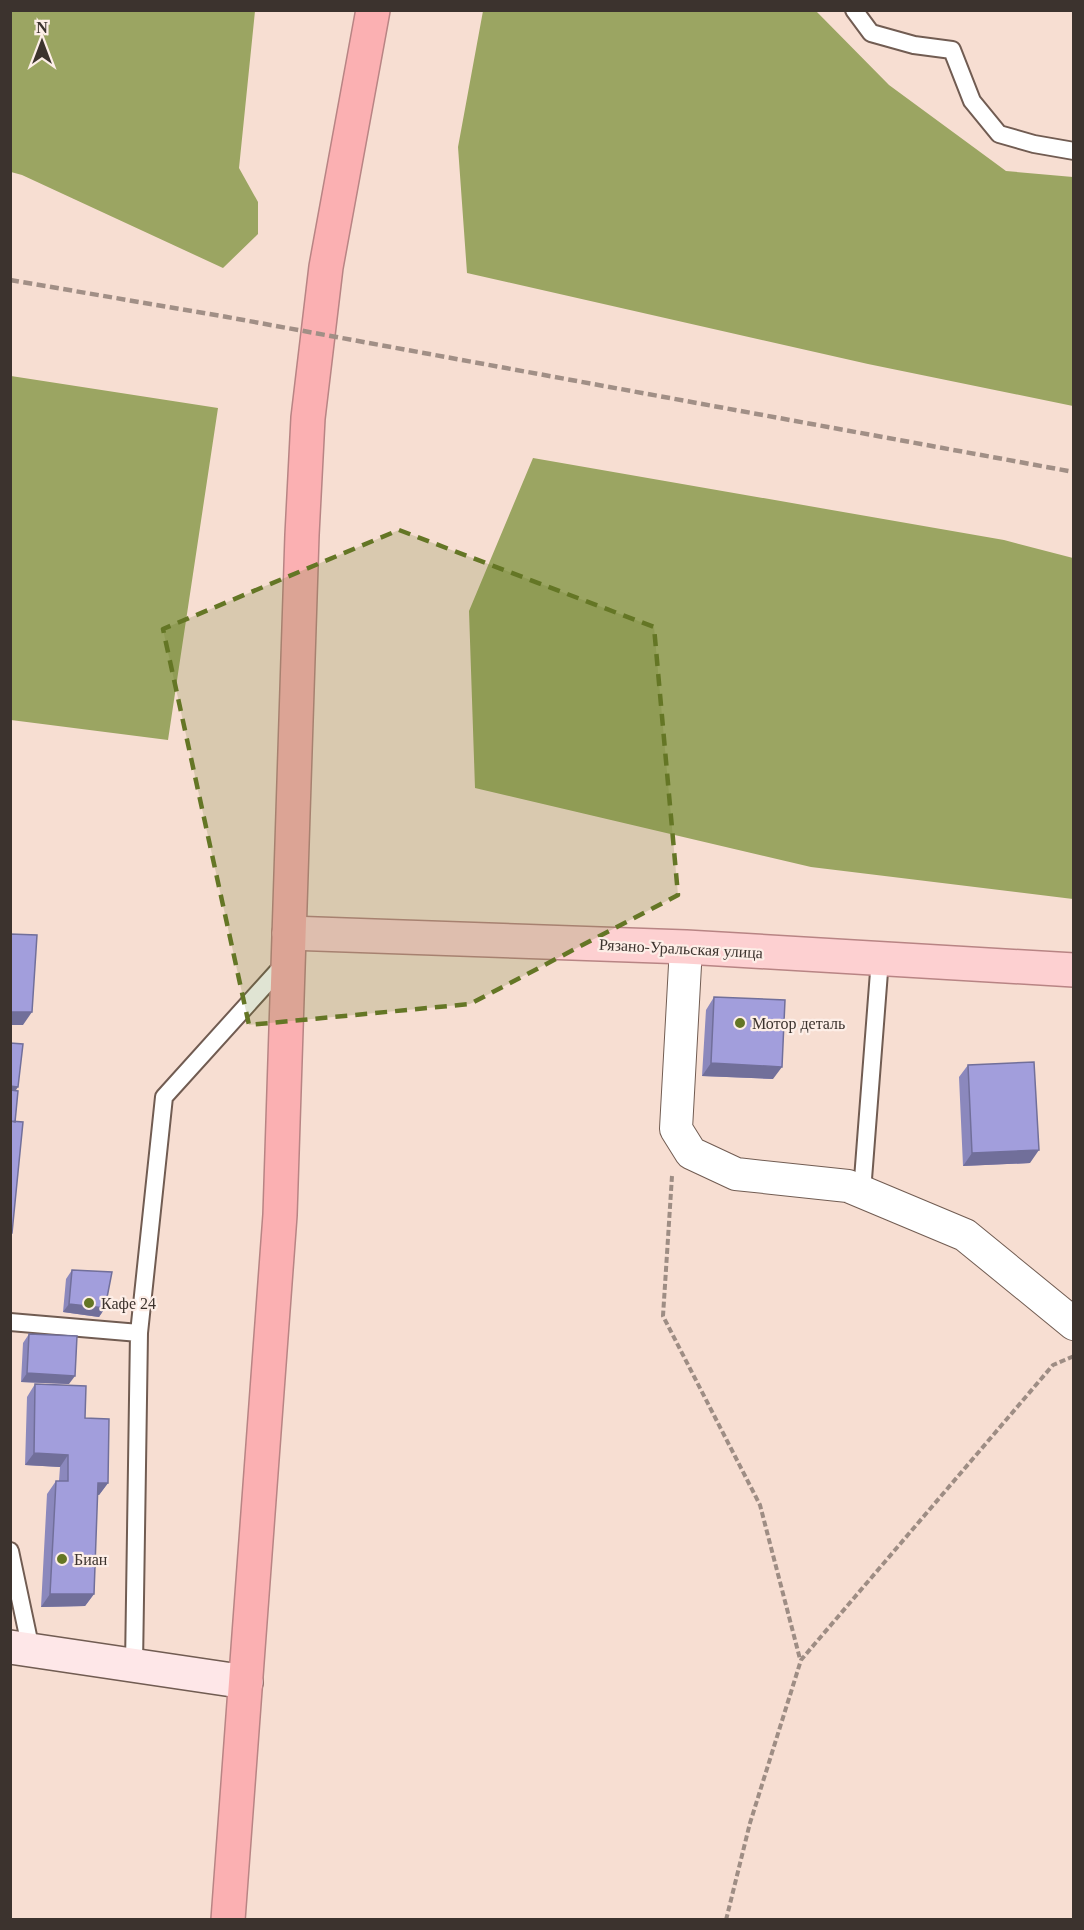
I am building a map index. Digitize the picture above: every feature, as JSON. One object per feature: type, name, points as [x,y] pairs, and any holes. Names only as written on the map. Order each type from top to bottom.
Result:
[{"type":"highway","points":[[228,1920],[280,1215],[301,558],[308,418],[327,267],[373,10]]},
{"type":"main road","name":"Рязано-Уральская улица","points":[[289,946],[686,947],[1074,970]]},
{"type":"street","points":[[686,947],[675,1129],[691,1153],[736,1174],[848,1186],[965,1235],[1074,1324]]},
{"type":"street","points":[[21,1649],[246,1682]]},
{"type":"lane","points":[[854,10],[871,33],[914,45],[952,50],[972,100],[999,134],[1034,144],[1074,151]]},
{"type":"lane","points":[[134,1665],[139,1333],[164,1097],[289,946]]},
{"type":"lane","points":[[862,1192],[880,959]]},
{"type":"lane","points":[[10,1322],[139,1333]]},
{"type":"lane","points":[[10,1551],[21,1649]]},
{"type":"path","points":[[672,1176],[663,1316],[760,1505],[801,1660]]},
{"type":"path","points":[[726,1920],[750,1823],[801,1660],[1053,1365],[1074,1356]]},
{"type":"highlighted area","points":[[399,530],[654,627],[678,895],[470,1004],[249,1025],[163,629]]},
{"type":"green space","points":[[10,11],[255,11],[239,168],[258,202],[258,234],[223,268],[22,175],[11,172]]},
{"type":"green space","points":[[483,11],[816,11],[889,85],[1006,171],[1073,177],[1073,406],[868,364],[467,273],[458,147]]},
{"type":"green space","points":[[11,376],[218,408],[168,740],[11,720]]},
{"type":"green space","points":[[533,458],[1004,540],[1073,558],[1073,899],[811,867],[475,788],[469,611]]},
{"type":"building","points":[[10,934],[37,935],[32,1012],[10,1012]]},
{"type":"building","points":[[714,997],[785,1000],[782,1067],[711,1063]]},
{"type":"building","points":[[10,1043],[23,1044],[18,1087],[10,1086]]},
{"type":"building","points":[[1034,1062],[1039,1150],[972,1153],[968,1065]]},
{"type":"building","points":[[10,1090],[18,1091],[15,1122],[10,1121]]},
{"type":"building","points":[[10,1121],[23,1122],[12,1233],[10,1233]]},
{"type":"building","points":[[72,1270],[112,1272],[105,1308],[69,1304]]},
{"type":"building","points":[[29,1334],[77,1336],[75,1376],[27,1373]]},
{"type":"building","points":[[35,1384],[86,1386],[85,1418],[109,1419],[108,1483],[98,1483],[94,1594],[50,1594],[56,1481],[68,1481],[68,1455],[34,1453]]},
{"type":"railway","points":[[10,280],[227,317],[1074,472]]},
{"type":"place","name":"Мотор деталь","points":[[740,1023]]},
{"type":"place","name":"Кафе 24","points":[[89,1303]]},
{"type":"place","name":"Биан","points":[[62,1559]]}]
